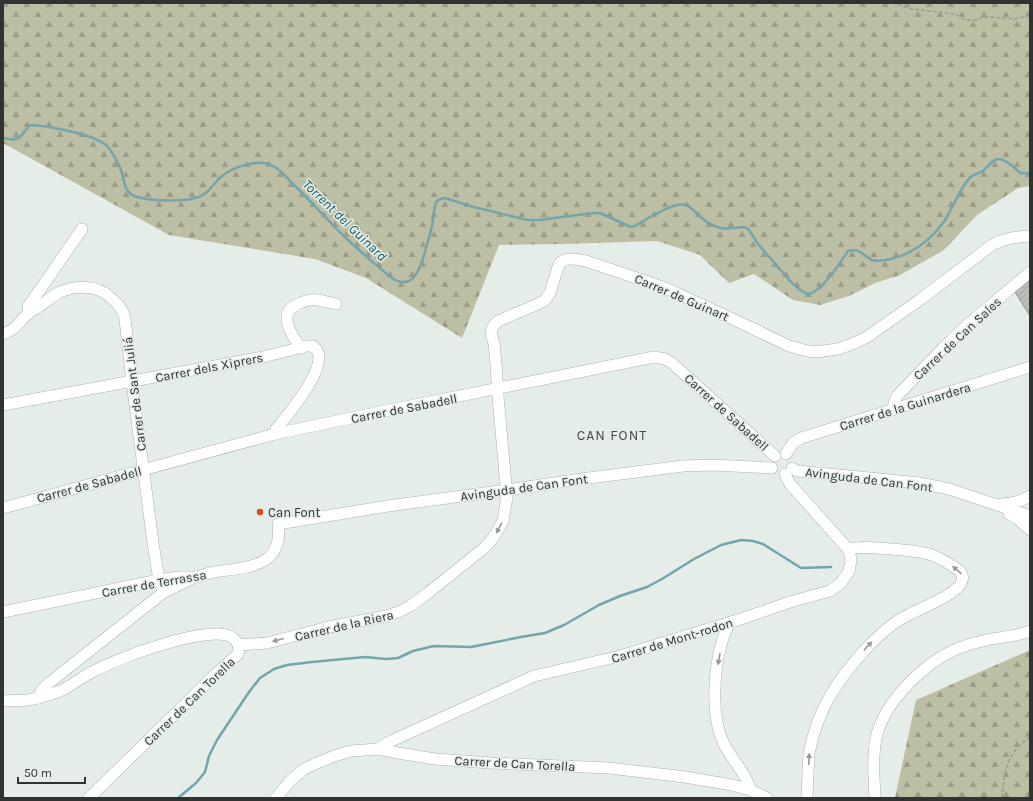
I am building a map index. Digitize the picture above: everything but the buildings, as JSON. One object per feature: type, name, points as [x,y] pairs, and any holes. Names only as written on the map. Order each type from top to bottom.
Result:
[{"type":"street","points":[[3,334],[15,328],[29,313],[28,307],[82,229]]},
{"type":"street","name":"Carrer de Guinart","points":[[507,490],[494,343],[491,334],[492,329],[494,325],[503,319],[538,304],[548,297],[559,265],[565,260],[574,259],[586,261],[663,287],[789,346],[807,351],[820,352],[846,346],[867,337],[921,299],[992,245],[1010,238],[1030,236]]},
{"type":"street","name":"Carrer de Can Sales","points":[[892,410],[897,396],[943,348],[982,312],[1030,272]]},
{"type":"street","name":"Carrer de Sant Juliá","points":[[29,313],[59,293],[79,287],[94,289],[109,296],[120,306],[124,314],[153,543],[159,580],[164,592]]},
{"type":"street","points":[[301,348],[287,322],[289,310],[298,304],[311,300],[336,304]]},
{"type":"street","name":"Carrer dels Xiprers","points":[[3,405],[132,382],[313,346],[317,350],[319,356],[318,367],[307,389],[276,429],[275,434]]},
{"type":"street","name":"Carrer de Sabadell","points":[[3,508],[275,434],[654,357],[665,359],[683,372],[775,456]]},
{"type":"street","name":"Carrer de la Guinardera","points":[[786,454],[794,443],[801,438],[1030,367]]},
{"type":"street","points":[[788,471],[780,474],[776,473],[772,468],[771,462],[777,454],[786,454],[792,459],[793,462],[788,471],[790,484],[848,549],[861,547],[902,550],[931,555],[957,568],[963,574],[963,578],[959,586],[951,593],[892,624],[872,643],[838,681],[824,706],[809,750],[807,798]]},
{"type":"street","name":"Avinguda de Can Font","points":[[278,524],[388,506],[682,466],[712,465],[772,468]]},
{"type":"street","name":"Avinguda de Can Font","points":[[788,471],[920,483],[949,489],[1030,516]]},
{"type":"street","name":"Carrer de la Riera","points":[[238,645],[278,641],[337,625],[386,616],[399,612],[410,606],[432,590],[490,542],[503,521],[507,490]]},
{"type":"street","name":"Avinguda de Can Font","points":[[993,504],[1019,502],[1030,496]]},
{"type":"street","name":"Avinguda de Can Font","points":[[993,504],[1017,518],[1030,530]]},
{"type":"street","name":"Carrer de Terrassa","points":[[3,612],[159,580],[197,576],[260,564],[271,555],[278,541],[278,524]]},
{"type":"street","name":"Carrer de Mont-rodon","points":[[378,749],[389,742],[534,676],[620,656],[790,602],[830,591],[841,583],[849,571],[851,560],[848,549]]},
{"type":"street","points":[[38,698],[42,690],[164,592],[197,576]]},
{"type":"street","points":[[730,622],[725,632],[717,671],[715,690],[717,717],[723,742],[729,754],[749,784],[750,790]]},
{"type":"street","points":[[875,798],[874,752],[877,734],[887,711],[906,686],[930,665],[953,650],[974,643],[1030,631]]},
{"type":"street","name":"Carrer de Can Torella","points":[[3,701],[38,698],[62,690],[93,671],[147,648],[162,644],[202,635],[219,634],[228,635],[236,641],[240,650],[238,654],[89,798]]},
{"type":"street","name":"Carrer de Can Torella","points":[[276,798],[290,781],[310,766],[328,758],[351,751],[378,749],[435,759],[609,768],[685,777],[732,785],[750,790],[766,798]]},
{"type":"path","points":[[892,3],[912,9],[956,14],[965,20],[978,20],[989,17],[1014,19],[1030,16]]},
{"type":"path","points":[[1002,798],[1003,783],[1009,759],[1021,744],[1030,737]]},
{"type":"green space","points":[[3,3],[1030,3],[1030,186],[1018,188],[977,215],[944,250],[900,275],[875,283],[849,296],[820,305],[793,300],[754,274],[729,283],[700,255],[657,241],[499,245],[462,338],[366,278],[315,259],[169,235],[3,143]]},
{"type":"green space","points":[[1030,650],[1030,798],[895,798],[916,700]]},
{"type":"waterway","name":"Torrent del Guinard","points":[[3,138],[18,138],[30,125],[59,129],[93,138],[102,142],[108,147],[120,167],[125,186],[129,193],[137,197],[152,200],[180,200],[197,198],[203,195],[225,174],[238,167],[253,163],[273,166],[281,172],[337,230],[389,276],[398,281],[405,282],[415,276],[422,263],[436,202],[440,199],[445,198],[470,206],[527,220],[600,213],[631,227],[676,205],[683,205],[688,206],[707,222],[715,226],[727,229],[745,227],[791,282],[807,294],[812,293],[821,287],[848,251],[859,251],[872,260],[880,261],[908,253],[923,244],[943,223],[960,191],[968,180],[972,176],[983,171],[995,160],[1000,159],[1005,161],[1020,173],[1030,173]]},
{"type":"waterway","points":[[178,798],[196,783],[205,772],[209,756],[217,740],[249,692],[260,678],[274,669],[287,665],[365,657],[386,659],[398,658],[413,651],[434,646],[471,647],[545,633],[564,625],[599,605],[647,587],[721,545],[741,540],[763,544],[801,568],[831,567]]},
{"type":"place","name":"Can Font","points":[[260,512]]},
{"type":"district","name":"CAN FONT","points":[[612,435]]}]
